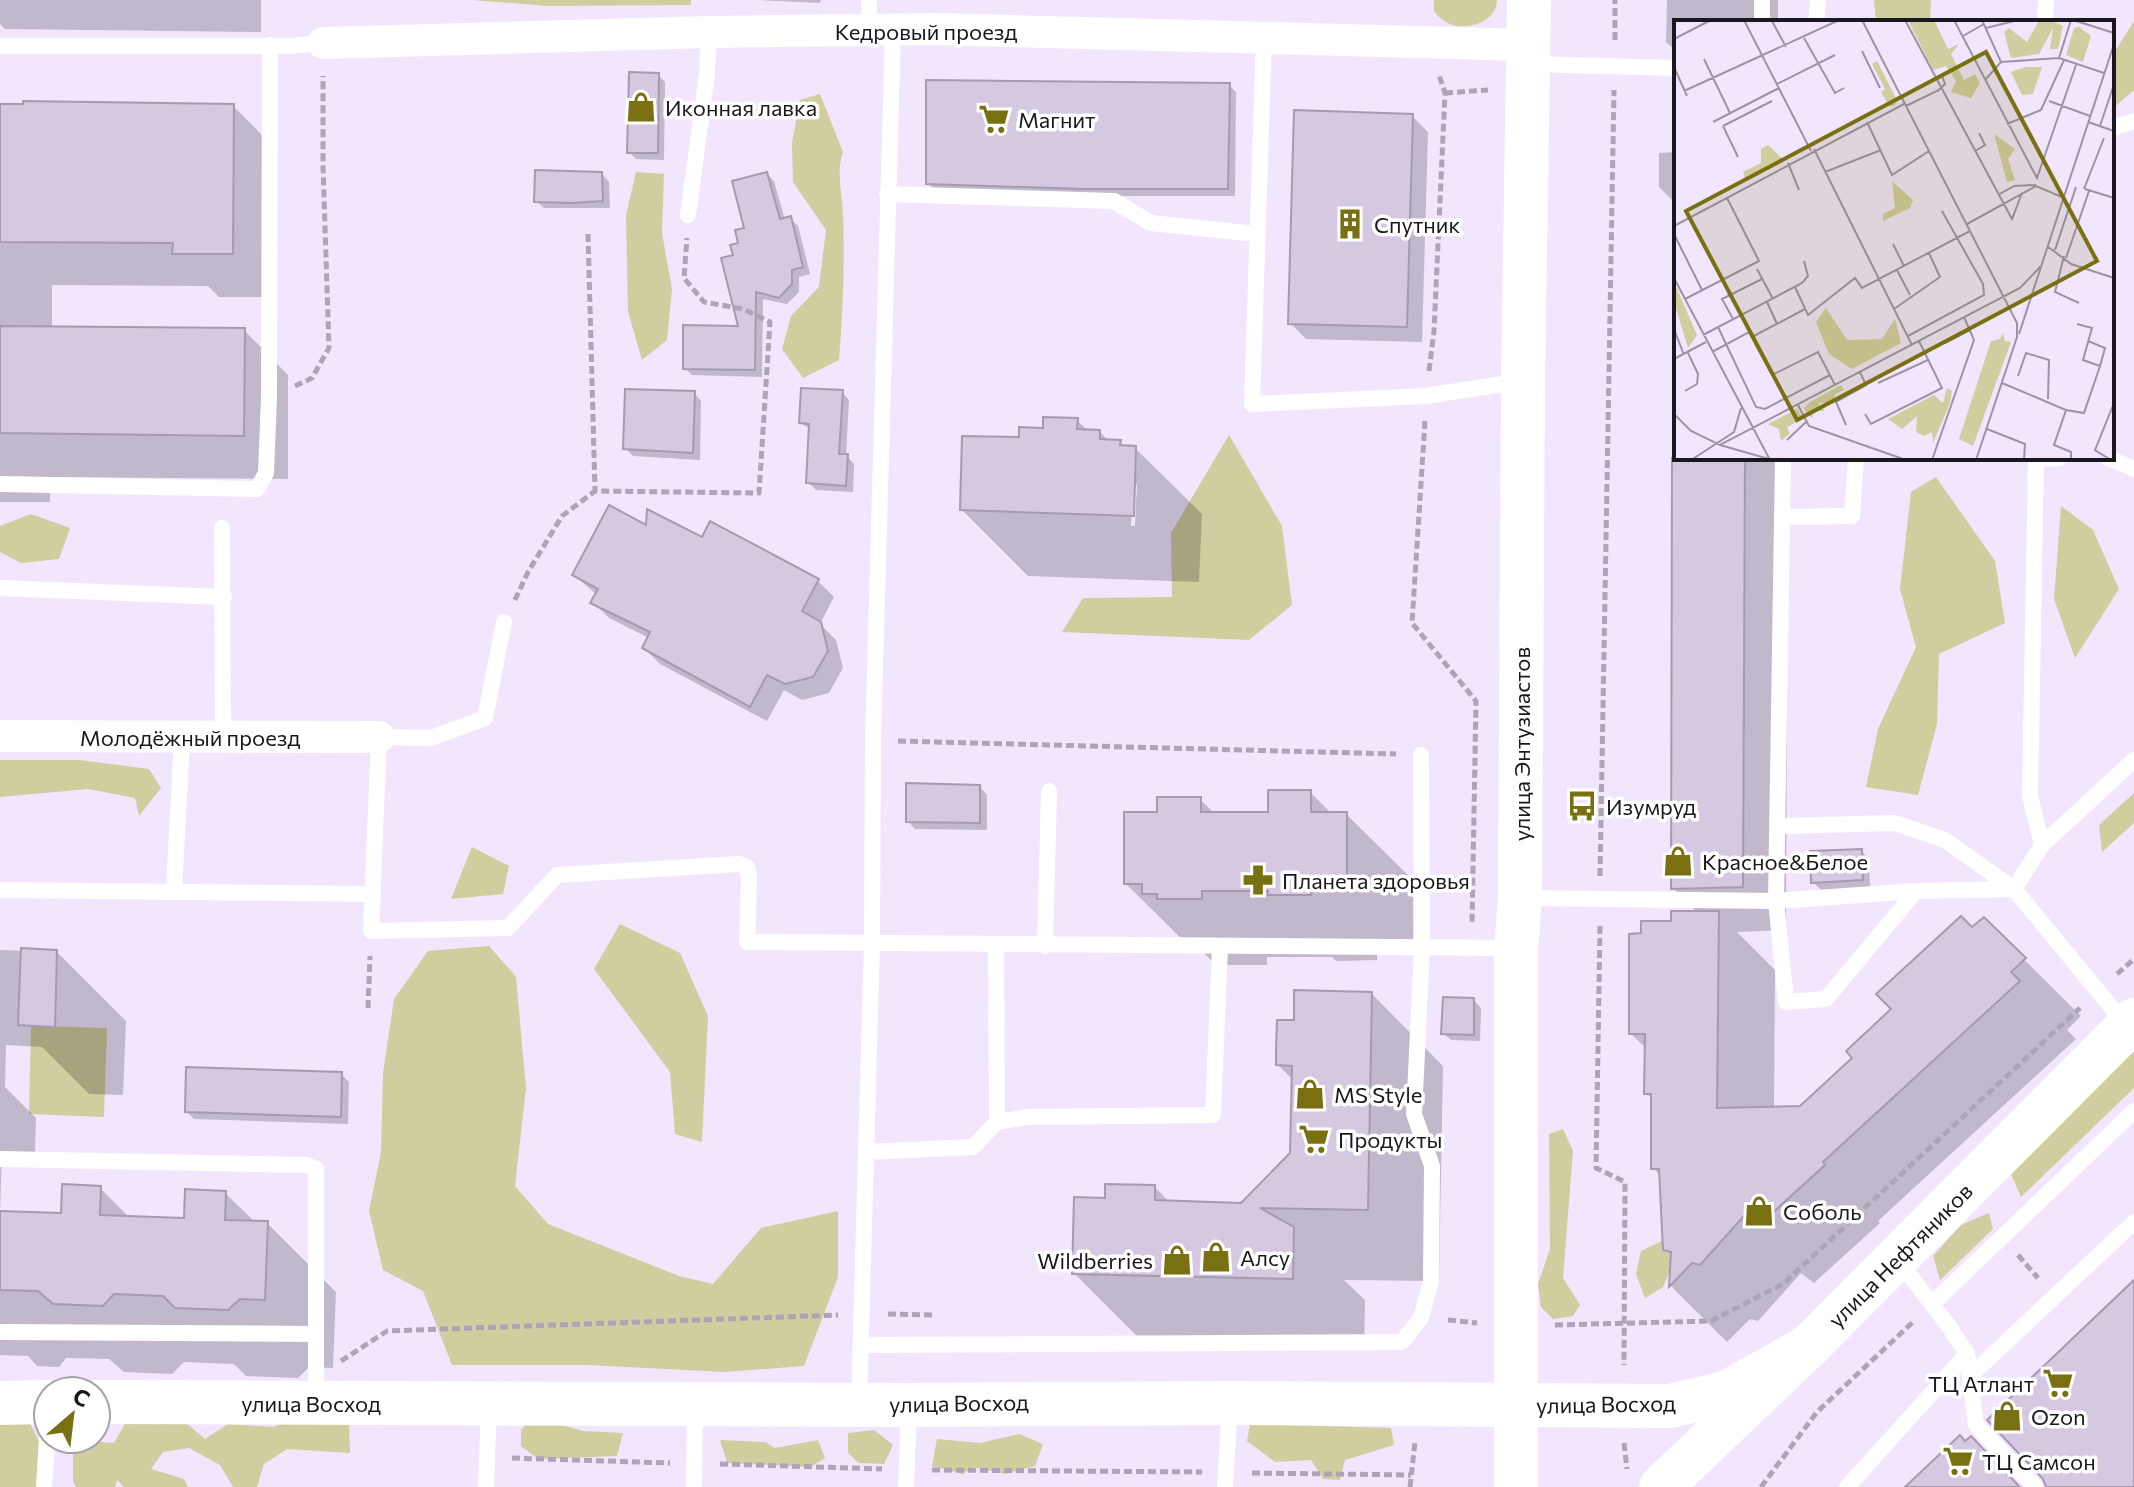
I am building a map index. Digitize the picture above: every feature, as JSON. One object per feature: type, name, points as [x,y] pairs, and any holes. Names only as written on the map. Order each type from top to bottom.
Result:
[{"type":"street","name":"улица Энтузиастов","points":[[1516,1487],[1516,949],[1520,898],[1529,0]]},
{"type":"street","name":"Кедровый проезд","points":[[323,43],[709,32],[877,20],[937,29],[1427,42],[1528,55]]},
{"type":"street","name":"Молодёжный проезд","points":[[0,736],[223,739],[379,737]]},
{"type":"street","name":"улица Нефтяников","points":[[1661,1487],[1808,1347],[2130,1023]]},
{"type":"street","name":"улица Восход","points":[[112,1401],[316,1390],[489,1403],[1670,1406],[1726,1393],[1808,1347]]},
{"type":"street","points":[[0,1403],[32,1402]]},
{"type":"lane","points":[[2045,20],[2046,0]]},
{"type":"lane","points":[[859,1404],[887,194],[877,20]]},
{"type":"lane","points":[[688,215],[707,74],[709,32]]},
{"type":"lane","points":[[1264,37],[1252,404],[1426,396],[1523,381]]},
{"type":"lane","points":[[0,46],[289,46],[323,43]]},
{"type":"lane","points":[[0,484],[257,489],[266,473],[269,398],[270,45]]},
{"type":"lane","points":[[1528,55],[1614,67],[1674,68]]},
{"type":"lane","points":[[2114,127],[2134,121]]},
{"type":"lane","points":[[887,194],[1114,201],[1151,223],[1257,234]]},
{"type":"lane","points":[[1783,460],[1776,901],[1786,1002],[1826,999],[1916,891]]},
{"type":"lane","points":[[1783,517],[1852,516],[1856,460]]},
{"type":"lane","points":[[2036,460],[2030,796],[2042,845]]},
{"type":"lane","points":[[2113,460],[2134,469]]},
{"type":"lane","points":[[222,528],[223,739]]},
{"type":"lane","points":[[0,588],[224,597]]},
{"type":"lane","points":[[504,622],[485,718],[431,738],[379,737],[371,931],[508,928],[557,875],[739,864],[747,867],[749,877],[747,942],[1471,946],[1516,949]]},
{"type":"lane","points":[[174,890],[182,738]]},
{"type":"lane","points":[[861,1345],[1402,1342],[1421,1318],[1431,1281],[1432,1166],[1414,1114],[1422,948],[1421,755]]},
{"type":"lane","points":[[2014,889],[2042,845],[2134,760]]},
{"type":"lane","points":[[1045,946],[1049,791]]},
{"type":"lane","points":[[1778,826],[1895,823],[1945,840],[2014,889],[2097,992],[2130,1023]]},
{"type":"lane","points":[[1520,898],[1776,901],[1916,891],[2014,889]]},
{"type":"lane","points":[[0,890],[373,894]]},
{"type":"lane","points":[[996,945],[997,1122]]},
{"type":"lane","points":[[866,1152],[973,1147],[997,1122],[1027,1117],[1213,1115],[1216,1106],[1220,947]]},
{"type":"lane","points":[[1932,1304],[2134,1111]]},
{"type":"lane","points":[[0,1159],[306,1165],[316,1169],[316,1390]]},
{"type":"lane","points":[[1970,1376],[2134,1222]]},
{"type":"lane","points":[[1897,1258],[1967,1354],[1976,1425],[2035,1487]]},
{"type":"lane","points":[[0,1332],[316,1334]]},
{"type":"lane","points":[[1847,1487],[1967,1354]]},
{"type":"lane","points":[[486,1487],[489,1403]]},
{"type":"lane","points":[[1225,1480],[1230,1403]]},
{"type":"lane","points":[[694,1487],[695,1404]]},
{"type":"lane","points":[[906,1487],[909,1405]]},
{"type":"lane","points":[[44,1487],[46,1455]]},
{"type":"path","points":[[1615,0],[1596,1168],[1625,1182],[1626,1323]]},
{"type":"path","points":[[1427,42],[1445,93],[1434,331],[1426,396],[1412,623],[1476,701],[1471,946]]},
{"type":"path","points":[[269,398],[312,378],[329,348],[323,43]]},
{"type":"path","points":[[504,622],[528,572],[562,516],[595,491],[759,493],[770,322],[743,309],[704,302],[684,278],[688,215]]},
{"type":"path","points":[[588,234],[595,491]]},
{"type":"path","points":[[873,740],[1421,755]]},
{"type":"path","points":[[368,1008],[371,931]]},
{"type":"path","points":[[1421,1318],[1517,1326],[1711,1321],[1783,1284],[2134,959]]},
{"type":"path","points":[[2125,967],[2130,975]]},
{"type":"path","points":[[2001,1237],[2054,1297]]},
{"type":"path","points":[[1761,1487],[1817,1412],[1932,1304]]},
{"type":"path","points":[[316,1390],[387,1331],[862,1314],[942,1315]]},
{"type":"path","points":[[487,1457],[1225,1480],[1411,1475]]},
{"type":"shaded area","points":[[472,0],[691,0],[691,5],[548,6]]},
{"type":"shaded area","points":[[1434,0],[1497,0],[1491,15],[1485,20],[1459,26],[1444,21],[1434,11]]},
{"type":"shaded area","points":[[1874,0],[1931,0],[1930,20],[1876,20]]},
{"type":"shaded area","points":[[2134,21],[2134,90],[2114,107],[2114,53]]},
{"type":"shaded area","points":[[820,94],[843,152],[840,175],[844,232],[842,323],[839,360],[803,378],[782,349],[791,316],[819,287],[826,230],[793,182],[792,143],[800,100]]},
{"type":"shaded area","points":[[636,172],[664,174],[662,233],[672,289],[667,340],[642,360],[628,312],[626,215]]},
{"type":"shaded area","points":[[1229,435],[1282,526],[1292,605],[1249,640],[1062,632],[1083,598],[1172,597],[1171,533]]},
{"type":"shaded area","points":[[1936,477],[1995,561],[2005,623],[1939,654],[1937,724],[1918,795],[1866,787],[1878,729],[1916,647],[1900,589],[1911,492]]},
{"type":"shaded area","points":[[2061,506],[2093,530],[2119,589],[2075,658],[2054,599]]},
{"type":"shaded area","points":[[31,514],[70,528],[59,559],[21,563],[0,552],[0,526]]},
{"type":"shaded area","points":[[0,760],[80,760],[149,769],[161,788],[139,816],[135,798],[88,789],[0,797]]},
{"type":"shaded area","points":[[2134,793],[2134,823],[2102,852],[2099,825]]},
{"type":"shaded area","points":[[472,847],[509,866],[503,894],[451,899]]},
{"type":"shaded area","points":[[620,924],[680,953],[708,1016],[702,1142],[675,1134],[670,1072],[594,969]]},
{"type":"shaded area","points":[[489,946],[516,977],[526,1088],[515,1186],[548,1224],[679,1276],[713,1284],[761,1228],[838,1211],[838,1277],[804,1366],[724,1372],[587,1365],[452,1365],[423,1291],[383,1270],[369,1211],[381,1152],[383,1073],[394,999],[428,951]]},
{"type":"shaded area","points":[[31,1026],[107,1028],[104,1117],[29,1114]]},
{"type":"shaded area","points":[[2134,1052],[2134,1088],[2021,1197],[2011,1174],[2128,1053]]},
{"type":"shaded area","points":[[1563,1129],[1573,1151],[1563,1278],[1580,1305],[1573,1316],[1553,1319],[1541,1307],[1538,1284],[1550,1249],[1549,1134]]},
{"type":"shaded area","points":[[1989,1213],[1993,1229],[1940,1280],[1933,1256],[1961,1225]]},
{"type":"shaded area","points":[[1662,1241],[1674,1261],[1663,1287],[1645,1298],[1636,1274],[1641,1251]]},
{"type":"shaded area","points":[[293,1417],[349,1420],[350,1453],[287,1449],[264,1464],[257,1487],[233,1487],[220,1465],[189,1448],[163,1452],[151,1469],[184,1479],[188,1487],[124,1487],[117,1480],[115,1487],[76,1487],[73,1481],[73,1455],[112,1455],[112,1443],[127,1420],[185,1422],[205,1439],[228,1424],[274,1427]]},
{"type":"shaded area","points":[[533,1417],[583,1431],[623,1433],[617,1456],[538,1459],[521,1446],[521,1430]]},
{"type":"shaded area","points":[[0,1421],[29,1421],[32,1427],[32,1455],[38,1455],[36,1487],[0,1487]]},
{"type":"shaded area","points":[[1250,1424],[1391,1428],[1394,1445],[1345,1460],[1340,1480],[1323,1479],[1311,1460],[1275,1462],[1247,1441]]},
{"type":"shaded area","points":[[874,1430],[893,1445],[884,1464],[859,1463],[848,1453],[848,1433]]},
{"type":"shaded area","points":[[1019,1434],[1043,1444],[1035,1466],[1005,1474],[973,1467],[963,1474],[932,1466],[937,1439],[980,1443]]},
{"type":"shaded area","points":[[720,1440],[765,1442],[775,1448],[818,1440],[825,1458],[811,1467],[727,1463]]},
{"type":"building","points":[[629,72],[659,73],[658,153],[627,153]]},
{"type":"building","points":[[926,80],[1230,83],[1228,189],[1083,189],[926,184]]},
{"type":"building","points":[[23,101],[234,104],[233,254],[172,254],[173,243],[0,242],[0,104],[23,104]]},
{"type":"building","name":"Спутник","points":[[1294,110],[1413,114],[1407,327],[1288,324]]},
{"type":"building","points":[[535,170],[602,172],[603,201],[534,202]]},
{"type":"building","points":[[767,172],[780,219],[791,216],[803,267],[792,270],[792,284],[779,298],[756,292],[755,370],[683,369],[683,325],[738,326],[721,258],[733,255],[730,245],[738,243],[735,230],[744,228],[732,181]]},
{"type":"building","points":[[0,326],[245,328],[244,436],[0,433]]},
{"type":"building","points":[[801,388],[843,390],[839,454],[848,454],[846,486],[806,483],[809,424],[799,423]]},
{"type":"building","points":[[625,389],[695,391],[693,453],[623,449]]},
{"type":"building","points":[[1043,417],[1078,418],[1077,429],[1100,430],[1100,439],[1121,440],[1120,445],[1136,446],[1134,516],[960,510],[962,436],[1019,437],[1019,427],[1043,428]]},
{"type":"building","points":[[1672,458],[1745,460],[1743,887],[1671,889]]},
{"type":"building","points":[[609,505],[646,525],[647,509],[702,537],[710,521],[819,579],[802,611],[821,622],[828,651],[813,677],[785,684],[767,675],[750,707],[642,648],[650,632],[590,603],[598,589],[572,575]]},
{"type":"building","points":[[906,783],[980,785],[980,823],[906,822]]},
{"type":"building","points":[[1268,790],[1311,790],[1311,812],[1347,812],[1347,884],[1311,888],[1311,895],[1268,895],[1268,891],[1202,891],[1202,899],[1157,899],[1157,894],[1142,894],[1142,884],[1124,884],[1124,812],[1157,812],[1157,797],[1201,797],[1201,812],[1268,812]]},
{"type":"building","points":[[1862,849],[1863,880],[1811,883],[1810,851]]},
{"type":"building","points":[[1671,911],[1719,911],[1717,1108],[1800,1106],[1852,1058],[1846,1051],[1891,1009],[1876,994],[1961,916],[1972,927],[1984,917],[2026,958],[2011,972],[2020,981],[1823,1162],[1825,1165],[1756,1228],[1743,1217],[1700,1265],[1692,1263],[1669,1287],[1671,1252],[1663,1250],[1659,1169],[1651,1169],[1651,1094],[1644,1094],[1645,1034],[1629,1034],[1629,934],[1641,933],[1641,921],[1671,921]]},
{"type":"building","points":[[21,948],[57,950],[55,1027],[18,1025]]},
{"type":"building","points":[[1294,990],[1372,992],[1368,1210],[1260,1208],[1294,1227],[1293,1279],[1072,1274],[1074,1197],[1105,1198],[1105,1184],[1155,1185],[1155,1200],[1241,1203],[1290,1153],[1292,1066],[1276,1065],[1276,1050],[1277,1020],[1294,1020]]},
{"type":"building","points":[[1443,997],[1474,998],[1474,1035],[1441,1034]]},
{"type":"building","points":[[186,1067],[342,1072],[341,1117],[185,1112]]},
{"type":"building","points":[[62,1184],[101,1186],[100,1215],[184,1218],[185,1189],[226,1191],[225,1220],[268,1221],[265,1300],[240,1299],[228,1310],[175,1308],[163,1296],[114,1294],[103,1306],[53,1304],[38,1291],[0,1290],[0,1211],[61,1213]]},
{"type":"building","points":[[2134,1280],[2134,1487],[2046,1487],[2043,1479],[1987,1420]]},
{"type":"building","name":"ТЦ Самсон","points":[[1960,1435],[1965,1441],[1971,1436],[2020,1487],[1905,1487]]},
{"type":"place","name":"Иконная лавка","points":[[641,107]]},
{"type":"place","name":"Магнит","points":[[994,119]]},
{"type":"place","name":"Спутник","points":[[1350,224]]},
{"type":"place","name":"Изумруд","points":[[1582,806]]},
{"type":"place","name":"Красное&Белое","points":[[1678,861]]},
{"type":"place","name":"Планета здоровья","points":[[1258,880]]},
{"type":"place","name":"MS Style","points":[[1310,1094]]},
{"type":"place","name":"Продукты","points":[[1314,1139]]},
{"type":"place","name":"Соболь","points":[[1759,1211]]},
{"type":"place","name":"Алсу","points":[[1216,1257]]},
{"type":"place","name":"Wildberries","points":[[1177,1260]]},
{"type":"place","name":"ТЦ Атлант","points":[[2058,1383]]},
{"type":"place","name":"Ozon","points":[[2007,1416]]},
{"type":"place","name":"ТЦ Самсон","points":[[1958,1461]]}]
